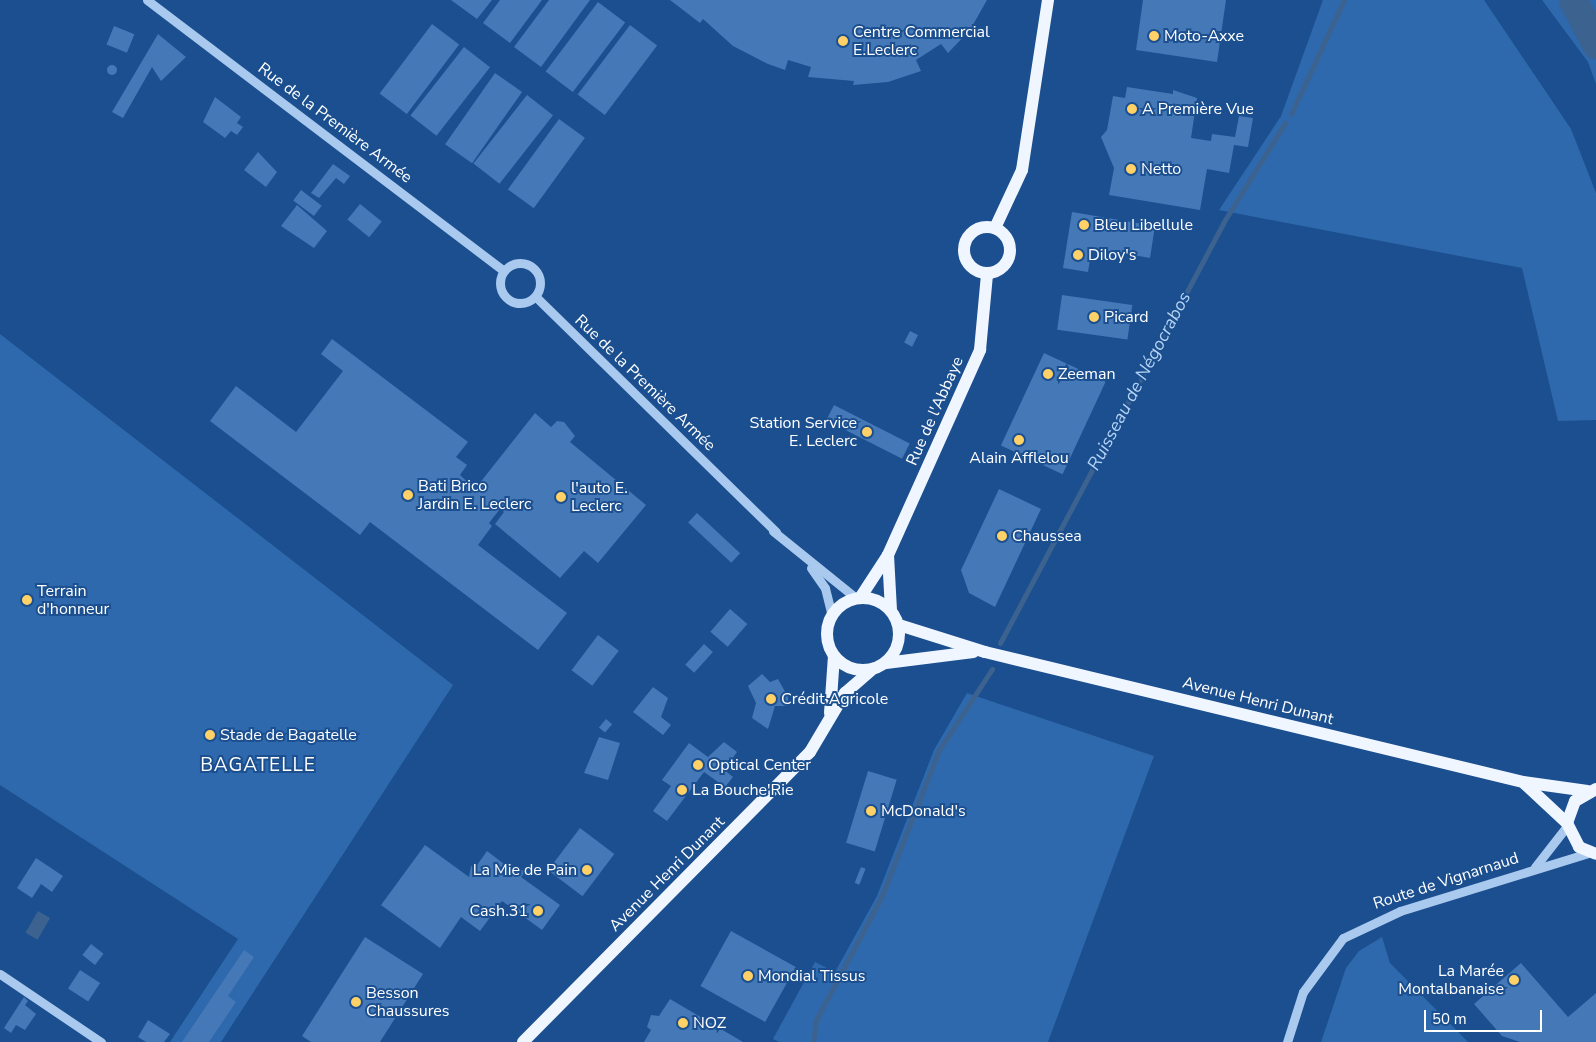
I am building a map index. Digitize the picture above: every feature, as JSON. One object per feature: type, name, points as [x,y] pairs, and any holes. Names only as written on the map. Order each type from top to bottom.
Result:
[{"type":"main road","points":[[995,228],[1022,170],[1048,0]]},
{"type":"main road","points":[[995,228],[1005,235],[1011,253],[1000,270],[987,274],[968,265],[964,245],[976,230],[995,228]]},
{"type":"main road","name":"Rue de l'Abbaye","points":[[858,598],[888,555],[980,350],[987,274]]},
{"type":"main road","name":"Rue de l'Abbaye","points":[[888,555],[891,610]]},
{"type":"main road","points":[[858,598],[871,598],[891,610],[899,625],[898,646],[886,663],[873,669],[852,669],[834,656],[827,640],[832,616],[858,598]]},
{"type":"main road","name":"Avenue Henri Dunant","points":[[899,625],[985,652],[1524,782],[1592,790]]},
{"type":"main road","name":"Avenue Henri Dunant","points":[[886,663],[985,652]]},
{"type":"main road","name":"Avenue Henri Dunant","points":[[828,725],[835,689],[834,656]]},
{"type":"main road","name":"Avenue Henri Dunant","points":[[523,1042],[788,774],[828,725],[845,693],[873,669]]},
{"type":"main road","points":[[1524,782],[1567,824],[1571,837],[1594,854]]},
{"type":"main road","points":[[1567,824],[1575,800],[1592,790]]},
{"type":"street","name":"Rue de la Première Armée","points":[[148,0],[504,271]]},
{"type":"street","points":[[515,264],[534,268],[541,285],[536,297],[519,304],[507,299],[500,282],[504,271],[515,264]]},
{"type":"street","name":"Rue de la Première Armée","points":[[536,297],[776,532],[802,556],[858,598]]},
{"type":"street","name":"Rue de la Première Armée","points":[[802,556],[825,588],[832,616]]},
{"type":"street","name":"Route de Vignarnaud","points":[[1533,868],[1567,824]]},
{"type":"street","name":"Route de Vignarnaud","points":[[1287,1042],[1308,985],[1342,938],[1400,911],[1533,868],[1594,854]]},
{"type":"street","points":[[0,974],[101,1042]]},
{"type":"shaded area","points":[[1323,0],[1484,0],[1571,129],[1596,193],[1596,420],[1558,421],[1522,268],[1219,210],[1281,116]]},
{"type":"shaded area","points":[[1542,0],[1596,0],[1596,84],[1588,62]]},
{"type":"shaded area","name":"Stade de Bagatelle","points":[[0,334],[453,685],[221,1042],[170,1042],[238,939],[0,785]]},
{"type":"shaded area","points":[[967,693],[1154,756],[1048,1042],[779,1042],[773,1039],[815,962],[835,972],[877,896],[934,750]]},
{"type":"shaded area","points":[[38,911],[50,918],[38,940],[26,933]]},
{"type":"shaded area","points":[[1382,937],[1390,963],[1468,1042],[1321,1042],[1346,968],[1359,951]]},
{"type":"building","points":[[451,0],[492,0],[477,19]]},
{"type":"building","points":[[500,0],[542,0],[510,43],[483,23]]},
{"type":"building","points":[[549,0],[590,0],[541,67],[514,47]]},
{"type":"building","name":"Centre Commercial E.Leclerc","points":[[670,0],[987,0],[970,30],[948,53],[941,44],[916,60],[921,71],[888,82],[853,85],[854,81],[808,77],[811,67],[788,60],[785,70],[768,64],[733,46],[703,19],[700,23]]},
{"type":"building","points":[[1143,0],[1226,0],[1217,62],[1136,50]]},
{"type":"building","points":[[598,2],[625,22],[573,92],[546,71]]},
{"type":"building","points":[[432,24],[459,44],[407,114],[380,93]]},
{"type":"building","points":[[630,25],[657,45],[605,115],[578,94]]},
{"type":"building","points":[[114,26],[134,34],[127,53],[107,45]]},
{"type":"building","points":[[158,34],[186,57],[161,81],[152,67],[123,118],[112,112]]},
{"type":"building","points":[[464,47],[490,67],[436,136],[410,116]]},
{"type":"building","points":[[110,65],[114,65],[117,70],[116,74],[110,75],[107,72],[107,68]]},
{"type":"building","points":[[495,73],[522,92],[472,163],[445,144]]},
{"type":"building","points":[[1127,87],[1173,94],[1173,90],[1197,98],[1191,138],[1211,141],[1212,134],[1235,137],[1239,116],[1253,118],[1248,147],[1234,145],[1229,173],[1207,169],[1200,210],[1109,195],[1114,168],[1101,137],[1107,130],[1113,96],[1125,98]]},
{"type":"building","points":[[527,95],[553,115],[499,184],[473,164]]},
{"type":"building","points":[[215,97],[241,117],[237,123],[243,127],[237,135],[231,131],[225,138],[203,122]]},
{"type":"building","points":[[559,119],[585,138],[534,208],[508,189]]},
{"type":"building","points":[[258,152],[277,172],[266,187],[244,170]]},
{"type":"building","points":[[333,164],[350,176],[344,184],[336,178],[319,198],[311,193]]},
{"type":"building","points":[[301,190],[322,206],[314,216],[293,200]]},
{"type":"building","points":[[360,204],[382,222],[369,237],[347,220]]},
{"type":"building","points":[[297,205],[327,231],[314,248],[281,226]]},
{"type":"building","points":[[1072,212],[1155,226],[1150,258],[1092,248],[1088,272],[1063,268]]},
{"type":"building","name":"Picard","points":[[1062,295],[1132,305],[1127,340],[1057,330]]},
{"type":"building","points":[[910,331],[918,335],[912,347],[904,343]]},
{"type":"building","name":"Bati Brico Jardin E. Leclerc","points":[[332,339],[468,442],[456,457],[467,465],[460,475],[475,489],[535,413],[551,427],[557,421],[564,422],[575,436],[570,442],[646,505],[598,563],[584,551],[560,578],[495,524],[504,512],[500,509],[489,523],[492,526],[478,545],[567,613],[538,650],[370,522],[360,535],[210,421],[236,386],[296,432],[343,371],[321,354]]},
{"type":"building","points":[[1044,353],[1106,382],[1063,474],[1001,445]]},
{"type":"building","name":"Station Service E. Leclerc","points":[[834,405],[910,444],[902,459],[826,420]]},
{"type":"building","name":"Chaussea","points":[[999,489],[1041,509],[995,607],[969,593],[961,570]]},
{"type":"building","points":[[697,513],[740,553],[731,563],[688,523]]},
{"type":"building","points":[[730,609],[747,624],[728,647],[710,632]]},
{"type":"building","points":[[598,635],[619,651],[592,686],[572,670]]},
{"type":"building","points":[[704,644],[713,652],[694,673],[685,665]]},
{"type":"building","points":[[762,674],[770,682],[778,679],[788,697],[788,706],[775,706],[768,729],[752,718],[756,703],[748,686]]},
{"type":"building","points":[[653,687],[668,698],[661,717],[671,725],[663,735],[633,712]]},
{"type":"building","points":[[606,719],[612,724],[605,733],[599,727]]},
{"type":"building","points":[[599,737],[620,743],[608,780],[584,773]]},
{"type":"building","points":[[724,742],[737,752],[727,766],[717,764],[733,777],[725,787],[704,772],[667,821],[653,811],[671,786],[662,780],[689,743],[708,757]]},
{"type":"building","name":"McDonald's","points":[[868,771],[897,780],[875,851],[846,843]]},
{"type":"building","points":[[580,828],[614,854],[582,896],[548,870]]},
{"type":"building","points":[[425,845],[469,877],[471,866],[475,868],[487,851],[512,870],[516,865],[525,872],[521,877],[560,905],[542,930],[502,901],[480,931],[461,917],[440,948],[381,905]]},
{"type":"building","points":[[36,858],[63,876],[52,892],[41,884],[32,898],[17,888]]},
{"type":"building","points":[[861,867],[866,869],[859,885],[855,883]]},
{"type":"building","name":"Mondial Tissus","points":[[731,931],[796,967],[765,1022],[700,986]]},
{"type":"building","points":[[365,937],[423,974],[380,1042],[311,1042],[302,1036]]},
{"type":"building","points":[[91,944],[104,954],[95,965],[82,955]]},
{"type":"building","points":[[244,950],[254,957],[228,996],[236,1002],[209,1042],[182,1042]]},
{"type":"building","points":[[1521,963],[1568,1017],[1596,993],[1596,1042],[1520,1042],[1502,1036],[1474,1004]]},
{"type":"building","points":[[80,970],[100,983],[88,1002],[68,988]]},
{"type":"building","points":[[24,997],[28,1001],[25,1005],[36,1014],[25,1030],[16,1025],[11,1033],[4,1028]]},
{"type":"building","name":"NOZ","points":[[670,999],[743,1042],[644,1042],[651,1030],[647,1027],[651,1015],[659,1016]]},
{"type":"building","points":[[148,1020],[170,1034],[164,1042],[146,1042],[138,1037]]},
{"type":"waterway","name":"Ruisseau de Négocrabos","points":[[1291,114],[1344,0]]},
{"type":"waterway","points":[[1573,0],[1596,44]]},
{"type":"waterway","name":"Ruisseau de Négocrabos","points":[[1000,643],[1223,223],[1285,123]]},
{"type":"waterway","name":"Ruisseau de Négocrabos","points":[[813,1042],[816,1020],[881,898],[939,750],[992,669]]},
{"type":"place","name":"Moto-Axxe","points":[[1154,36]]},
{"type":"place","name":"Centre Commercial E.Leclerc","points":[[843,41]]},
{"type":"place","name":"A Première Vue","points":[[1132,109]]},
{"type":"place","name":"Netto","points":[[1131,169]]},
{"type":"place","name":"Bleu Libellule","points":[[1084,225]]},
{"type":"place","name":"Diloy's","points":[[1078,255]]},
{"type":"place","name":"Picard","points":[[1094,317]]},
{"type":"place","name":"Zeeman","points":[[1048,374]]},
{"type":"place","name":"Station Service E. Leclerc","points":[[867,432]]},
{"type":"place","name":"Alain Afflelou","points":[[1019,440]]},
{"type":"place","name":"Bati Brico Jardin E. Leclerc","points":[[408,495]]},
{"type":"place","name":"l'auto E. Leclerc","points":[[561,497]]},
{"type":"place","name":"Chaussea","points":[[1002,536]]},
{"type":"place","name":"Terrain d'honneur","points":[[27,600]]},
{"type":"place","name":"Crédit Agricole","points":[[771,699]]},
{"type":"place","name":"Stade de Bagatelle","points":[[210,735]]},
{"type":"place","name":"Optical Center","points":[[698,765]]},
{"type":"place","name":"La Bouche'Rie","points":[[682,790]]},
{"type":"place","name":"McDonald's","points":[[871,811]]},
{"type":"place","name":"La Mie de Pain","points":[[587,870]]},
{"type":"place","name":"Cash.31","points":[[538,911]]},
{"type":"place","name":"Mondial Tissus","points":[[748,976]]},
{"type":"place","name":"La Marée Montalbanaise","points":[[1514,980]]},
{"type":"place","name":"Besson Chaussures","points":[[356,1002]]},
{"type":"place","name":"NOZ","points":[[683,1023]]},
{"type":"district","name":"BAGATELLE","points":[[258,766]]}]
